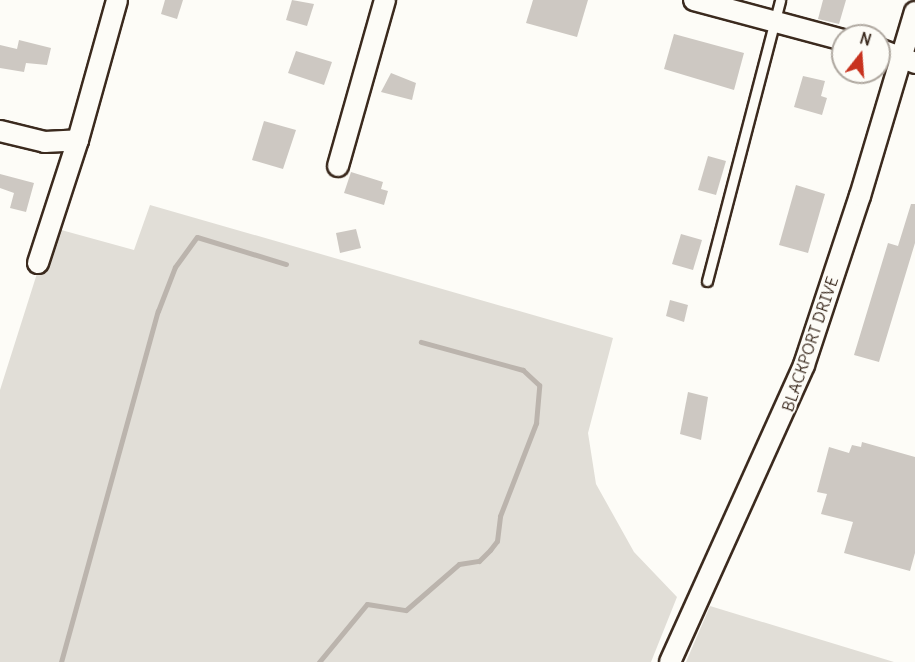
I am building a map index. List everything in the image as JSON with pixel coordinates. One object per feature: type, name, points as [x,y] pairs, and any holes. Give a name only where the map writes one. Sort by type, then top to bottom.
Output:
[{"type":"street","points":[[38,263],[78,140],[117,0]]},
{"type":"street","points":[[338,166],[386,0]]},
{"type":"street","points":[[694,0],[831,37]]},
{"type":"street","name":"BLACKPORT DRIVE","points":[[670,662],[804,365],[908,60],[915,12]]},
{"type":"street","points":[[891,54],[908,60]]},
{"type":"street","points":[[0,132],[45,142],[78,140]]},
{"type":"lane","points":[[707,281],[780,0]]},
{"type":"shaded area","points":[[150,205],[613,338],[588,433],[596,484],[634,552],[677,597],[651,662],[0,662],[0,390],[40,264],[54,228],[134,250]]},
{"type":"shaded area","points":[[710,606],[894,662],[686,662]]},
{"type":"building","points":[[165,0],[183,0],[177,19],[161,14]]},
{"type":"building","points":[[292,0],[314,4],[307,26],[286,20]]},
{"type":"building","points":[[533,0],[588,0],[577,37],[526,23]]},
{"type":"building","points":[[823,0],[846,0],[839,24],[818,19]]},
{"type":"building","points":[[674,34],[744,53],[734,90],[664,69]]},
{"type":"building","points":[[19,40],[51,48],[47,65],[26,63],[24,72],[0,68],[0,45],[17,49]]},
{"type":"building","points":[[296,51],[332,62],[324,85],[288,73]]},
{"type":"building","points":[[391,73],[416,83],[412,100],[381,92]]},
{"type":"building","points":[[803,76],[825,81],[821,96],[827,98],[822,115],[794,107]]},
{"type":"building","points":[[264,121],[296,130],[283,169],[252,160]]},
{"type":"building","points":[[708,156],[726,161],[716,195],[698,190]]},
{"type":"building","points":[[351,172],[383,182],[381,189],[388,191],[384,205],[344,193]]},
{"type":"building","points":[[0,174],[34,183],[26,212],[10,208],[14,193],[0,188]]},
{"type":"building","points":[[796,185],[825,194],[808,253],[779,245]]},
{"type":"building","points":[[911,204],[915,204],[915,243],[879,362],[854,355],[888,243],[898,246]]},
{"type":"building","points":[[356,229],[361,248],[340,253],[336,233]]},
{"type":"building","points":[[681,234],[702,240],[693,270],[672,264]]},
{"type":"building","points":[[670,300],[688,305],[684,322],[666,316]]},
{"type":"building","points":[[688,392],[708,397],[701,440],[680,434]]},
{"type":"building","points":[[862,442],[915,457],[915,553],[910,571],[844,553],[853,522],[821,514],[827,494],[817,492],[829,447],[849,453],[852,445],[861,447]]},
{"type":"waterway","points":[[61,662],[158,311],[175,267],[197,237],[286,264]]},
{"type":"waterway","points":[[319,662],[367,604],[406,610],[459,564],[479,561],[490,550],[497,541],[500,516],[536,423],[539,385],[523,370],[421,342]]}]
